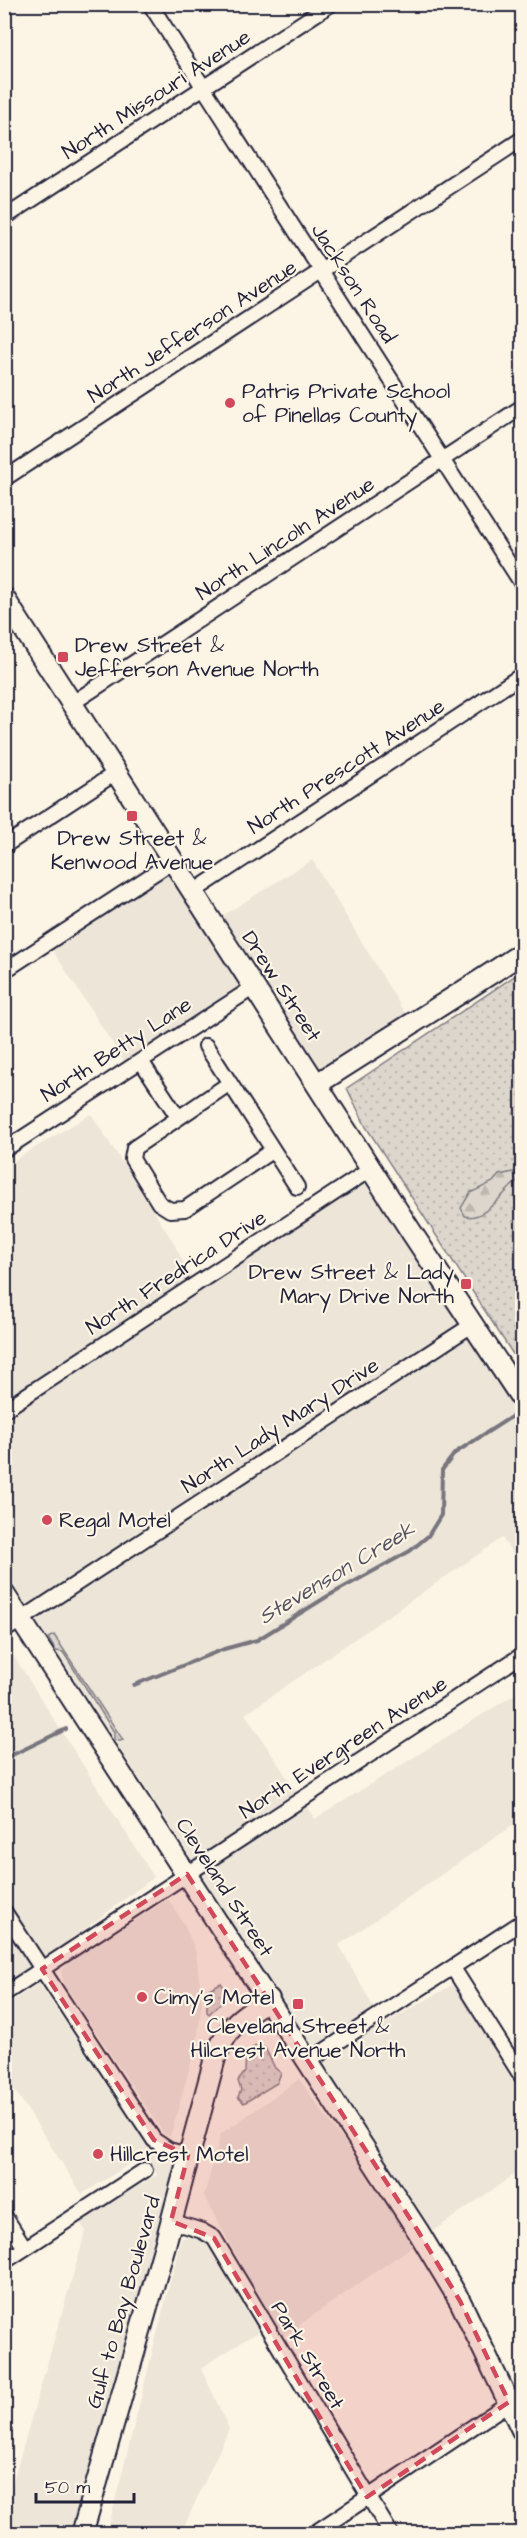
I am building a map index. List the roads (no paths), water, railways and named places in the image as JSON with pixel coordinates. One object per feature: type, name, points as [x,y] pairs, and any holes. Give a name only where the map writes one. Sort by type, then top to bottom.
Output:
[{"type":"street","name":"Jackson Road","points":[[150,4],[522,584]]},
{"type":"street","name":"North Missouri Avenue","points":[[4,218],[331,4]]},
{"type":"street","name":"North Jefferson Avenue","points":[[4,479],[522,139]]},
{"type":"street","name":"North Lincoln Avenue","points":[[71,704],[522,407]]},
{"type":"street","name":"Drew Street","points":[[4,598],[371,1169],[522,1399]]},
{"type":"street","name":"North Prescott Avenue","points":[[193,892],[522,675]]},
{"type":"street","points":[[4,846],[117,772]]},
{"type":"street","points":[[4,971],[173,861]]},
{"type":"street","points":[[317,1084],[384,1040],[408,1029],[522,953]]},
{"type":"street","name":"North Betty Lane","points":[[4,1150],[254,987]]},
{"type":"street","points":[[206,1046],[297,1186]]},
{"type":"street","points":[[141,1061],[178,1117]]},
{"type":"street","points":[[230,1083],[138,1143],[132,1153],[134,1164],[159,1203],[170,1210],[185,1209],[273,1150]]},
{"type":"street","name":"North Fredrica Drive","points":[[4,1410],[371,1169]]},
{"type":"street","name":"North Lady Mary Drive","points":[[4,1631],[472,1325]]},
{"type":"street","name":"Cleveland Street","points":[[4,1594],[418,2231],[516,2398],[522,2430]]},
{"type":"street","name":"North Evergreen Avenue","points":[[4,1994],[522,1654]]},
{"type":"street","points":[[4,1911],[154,2140],[169,2150],[188,2155]]},
{"type":"street","points":[[309,2061],[522,1922]]},
{"type":"street","points":[[453,1968],[522,2077]]},
{"type":"street","name":"Gulf to Bay Boulevard","points":[[82,2534],[215,2058],[225,2034],[239,2018],[269,1999]]},
{"type":"street","points":[[4,2262],[145,2170]]},
{"type":"street","points":[[4,2215],[26,2248]]},
{"type":"street","name":"Park Street","points":[[171,2221],[202,2231],[214,2238],[390,2534]]},
{"type":"street","points":[[313,2534],[516,2398]]},
{"type":"waterway","name":"Stevenson Creek","points":[[134,1685],[224,1649],[257,1640],[328,1596],[410,1551],[428,1536],[441,1515],[442,1470],[455,1453],[522,1410]]},
{"type":"waterway","name":"Stevenson Creek","points":[[4,1759],[66,1729]]},
{"type":"place","name":"Patris Private School of Pinellas County","points":[[230,403]]},
{"type":"place","name":"Drew Street & Jefferson Avenue North","points":[[63,657]]},
{"type":"place","name":"Drew Street & Kenwood Avenue","points":[[132,816]]},
{"type":"place","name":"Drew Street & Lady Mary Drive North","points":[[466,1284]]},
{"type":"place","name":"Regal Motel","points":[[47,1520]]},
{"type":"place","name":"Cimy's Motel","points":[[142,1997]]},
{"type":"place","name":"Cleveland Street & Hilcrest Avenue North","points":[[298,2004]]},
{"type":"place","name":"Hillcrest Motel","points":[[98,2154]]}]
